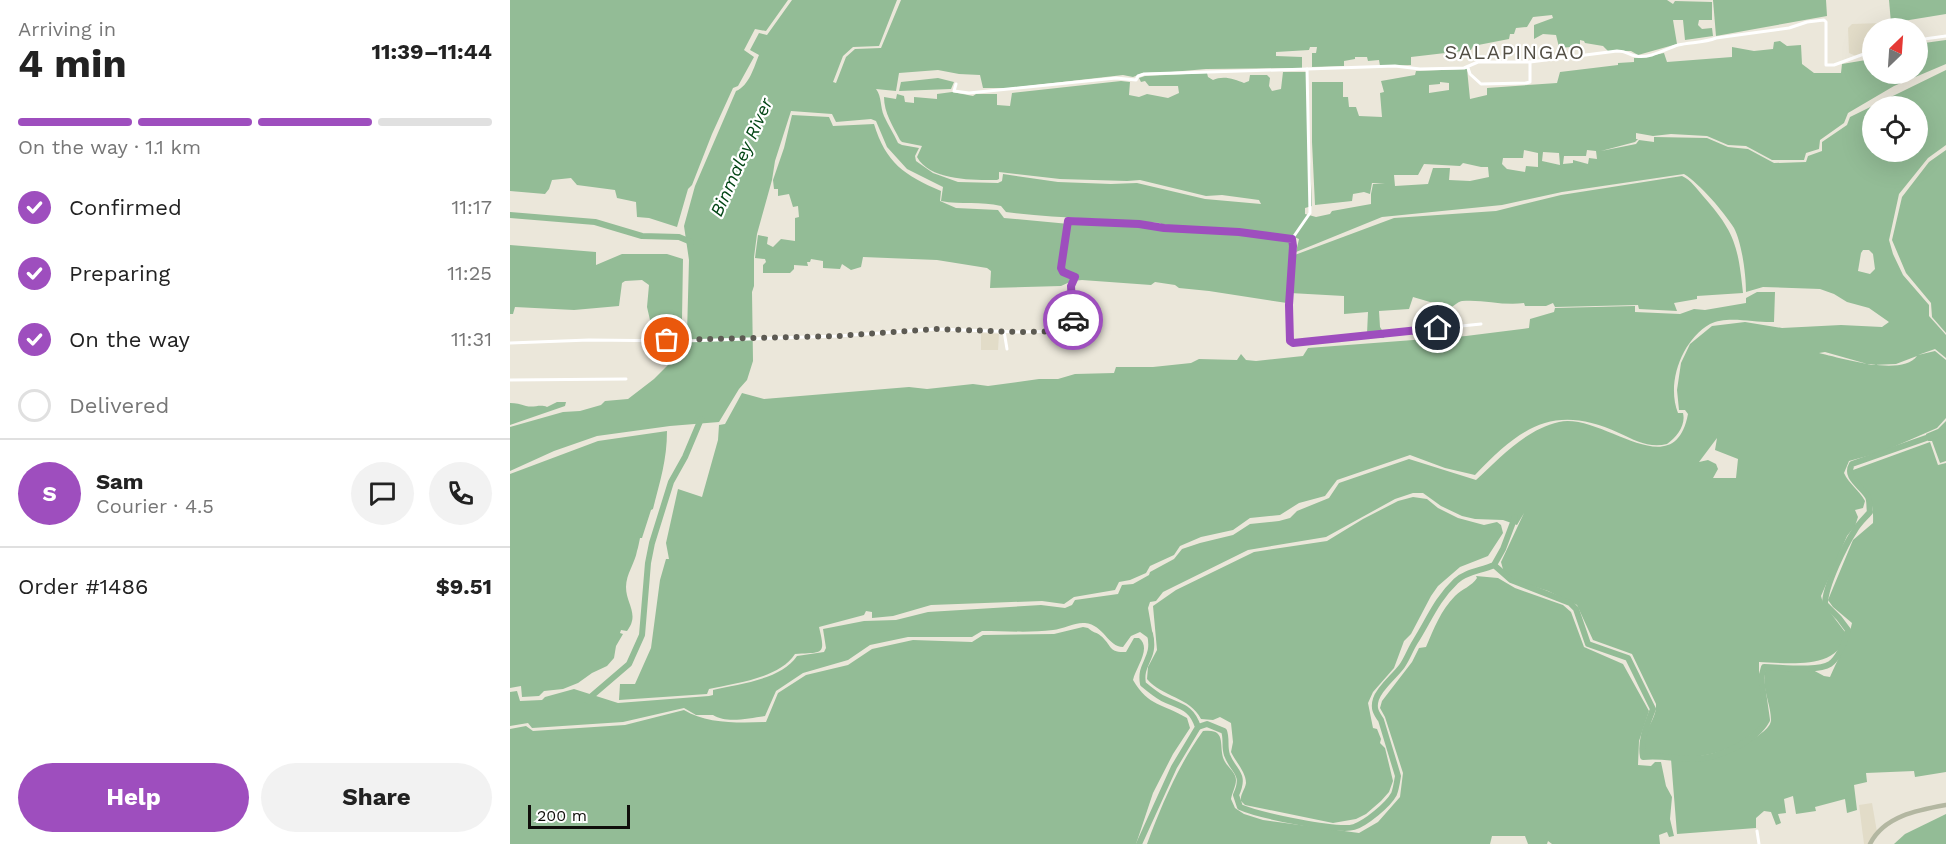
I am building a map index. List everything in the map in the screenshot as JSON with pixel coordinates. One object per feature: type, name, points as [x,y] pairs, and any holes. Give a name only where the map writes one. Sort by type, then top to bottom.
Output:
[{"type":"street","points":[[956,84],[954,91],[969,93],[1116,78],[1136,80],[1137,76],[1144,74],[1395,66],[1420,69],[1468,67],[1478,62],[1530,62],[1617,51],[1628,52],[1636,56],[1665,52],[1678,45],[1789,28],[1807,22],[1824,20],[1826,22],[1826,65],[1834,65],[1862,55]]},
{"type":"street","points":[[1928,38],[1946,36]]},
{"type":"street","points":[[1468,67],[1470,74],[1481,84],[1526,83],[1530,82],[1530,62]]},
{"type":"street","points":[[1306,69],[1310,214],[1293,238],[1289,305],[1291,342],[1481,324]]},
{"type":"street","points":[[510,343],[754,339],[936,329],[1004,331],[1073,329],[1071,296],[1075,277],[1063,272],[1061,268],[1068,221],[1139,224],[1293,238]]},
{"type":"street","points":[[1004,331],[1007,349]]},
{"type":"street","points":[[510,380],[626,379]]},
{"type":"street","points":[[1870,844],[1878,831],[1907,814],[1946,805]]},
{"type":"street","points":[[1757,831],[1759,844]]},
{"type":"shaded area","points":[[1852,24],[1862,24],[1862,55],[1849,53],[1848,28]]},
{"type":"shaded area","points":[[981,333],[999,334],[998,350],[981,350]]},
{"type":"shaded area","points":[[1872,803],[1877,832],[1868,844],[1864,844],[1859,805]]},
{"type":"water","points":[[510,0],[788,0],[766,31],[755,29],[744,50],[754,57],[738,86],[733,88],[712,134],[692,185],[688,189],[677,227],[649,218],[637,217],[636,202],[617,198],[615,190],[577,185],[571,178],[552,180],[545,194],[510,191]]},
{"type":"water","name":"Binmaley River","points":[[792,0],[897,0],[879,46],[853,47],[843,56],[833,82],[836,83],[846,57],[855,49],[881,48],[901,0],[1667,0],[1673,4],[1675,1],[1712,2],[1712,20],[1699,20],[1698,25],[1702,29],[1712,28],[1713,36],[1685,40],[1683,20],[1673,20],[1677,44],[1638,55],[1631,51],[1608,51],[1603,46],[1580,40],[1580,46],[1561,48],[1556,35],[1543,34],[1534,39],[1534,25],[1553,18],[1552,15],[1533,17],[1527,27],[1516,28],[1514,34],[1510,34],[1509,39],[1473,46],[1471,50],[1411,57],[1411,65],[1380,66],[1379,60],[1368,61],[1367,57],[1355,57],[1355,59],[1344,61],[1344,66],[1312,67],[1312,53],[1316,53],[1317,47],[1310,47],[1309,50],[1276,52],[1276,56],[1302,57],[1302,68],[1206,69],[1143,73],[1133,77],[1123,75],[1009,88],[983,88],[980,75],[938,70],[899,73],[896,91],[876,89],[884,116],[898,143],[919,148],[915,156],[916,161],[933,173],[958,182],[998,183],[1002,181],[1003,174],[1058,182],[1137,183],[1205,199],[1261,204],[1259,200],[1222,195],[1206,196],[1140,180],[1060,179],[999,172],[997,180],[953,178],[942,175],[923,165],[917,157],[922,146],[900,140],[887,114],[884,97],[896,99],[897,94],[904,96],[905,102],[914,103],[914,97],[937,99],[937,94],[952,92],[973,96],[997,94],[997,105],[1010,106],[1012,93],[1121,81],[1130,82],[1129,95],[1139,97],[1147,94],[1168,98],[1179,93],[1178,86],[1149,86],[1145,81],[1141,82],[1139,78],[1207,73],[1208,77],[1213,80],[1225,78],[1244,83],[1249,81],[1250,75],[1267,75],[1270,78],[1269,86],[1272,91],[1281,89],[1283,72],[1306,72],[1312,206],[1305,208],[1305,214],[1316,217],[1330,214],[1332,211],[1371,204],[1373,184],[1385,183],[1372,183],[1370,194],[1364,192],[1353,194],[1352,201],[1315,205],[1312,82],[1343,82],[1343,97],[1348,97],[1349,107],[1356,107],[1359,116],[1382,117],[1380,93],[1384,92],[1381,81],[1415,75],[1416,71],[1467,69],[1470,99],[1487,95],[1487,88],[1557,83],[1560,72],[1634,62],[1634,58],[1664,53],[1667,62],[1732,57],[1732,47],[1754,51],[1773,49],[1774,42],[1780,41],[1787,46],[1801,45],[1802,64],[1814,73],[1841,73],[1842,64],[1862,61],[1862,84],[1899,84],[1877,96],[1862,96],[1862,105],[1848,113],[1844,123],[1820,140],[1819,149],[1806,153],[1804,160],[1772,160],[1746,146],[1728,145],[1707,136],[1671,134],[1653,136],[1636,133],[1636,139],[1638,139],[1635,142],[1601,151],[1636,144],[1639,140],[1654,142],[1654,137],[1707,138],[1728,147],[1748,149],[1774,163],[1806,162],[1808,156],[1822,151],[1822,142],[1847,125],[1850,117],[1862,111],[1862,162],[1925,162],[1899,194],[1889,240],[1903,275],[1929,305],[1929,316],[1946,335],[1946,358],[1935,349],[1918,355],[1935,351],[1946,360],[1946,418],[1937,428],[1882,452],[1849,461],[1844,473],[1865,501],[1863,508],[1855,510],[1858,517],[1855,526],[1847,536],[1821,596],[1823,603],[1845,632],[1842,645],[1824,659],[1811,662],[1759,662],[1765,721],[1757,730],[1728,749],[1701,756],[1672,757],[1644,754],[1643,740],[1654,717],[1656,704],[1632,654],[1593,640],[1577,605],[1548,591],[1514,580],[1504,573],[1501,562],[1524,513],[1517,525],[1503,520],[1475,519],[1462,516],[1441,506],[1423,493],[1413,493],[1395,499],[1326,537],[1248,550],[1163,592],[1156,601],[1150,602],[1148,608],[1154,642],[1140,632],[1131,636],[1123,647],[1118,646],[1097,628],[1085,623],[1044,631],[982,631],[972,637],[908,637],[870,645],[848,660],[803,673],[776,691],[765,716],[738,720],[725,719],[713,715],[696,715],[684,708],[623,722],[532,728],[528,723],[510,726],[510,692],[517,691],[520,701],[542,700],[545,697],[574,689],[618,703],[709,696],[713,695],[713,690],[758,680],[781,671],[797,656],[824,652],[826,648],[823,629],[864,621],[896,620],[928,612],[1041,605],[1065,608],[1072,605],[1075,600],[1118,594],[1122,585],[1133,584],[1149,575],[1150,572],[1174,559],[1182,549],[1233,535],[1250,524],[1290,518],[1297,511],[1329,498],[1339,483],[1409,459],[1476,480],[1524,438],[1559,422],[1576,422],[1652,446],[1668,445],[1680,435],[1688,414],[1685,410],[1679,410],[1677,390],[1681,363],[1690,344],[1712,326],[1745,322],[1782,328],[1841,325],[1882,327],[1889,322],[1869,308],[1847,302],[1820,289],[1763,287],[1746,292],[1743,259],[1734,228],[1711,199],[1684,174],[1562,192],[1502,205],[1382,217],[1296,252],[1299,239],[1294,237],[1141,221],[1025,214],[1006,212],[1001,206],[941,201],[943,187],[907,169],[887,147],[876,121],[871,119],[836,122],[832,114],[791,111],[775,161],[757,234],[752,292],[753,361],[747,380],[719,422],[597,436],[554,451],[510,471],[510,427],[563,412],[580,411],[601,405],[605,401],[628,399],[654,379],[686,347],[687,338],[677,337],[675,323],[650,320],[647,307],[649,285],[642,280],[622,283],[619,306],[574,310],[515,307],[513,314],[510,314],[510,245],[596,252],[596,265],[622,254],[667,254],[683,259],[682,319],[687,334],[689,260],[684,226],[695,186],[736,91],[748,81],[759,55],[750,50],[759,33],[767,35]],"holes":[[[1440,82],[1449,83],[1449,90],[1429,93],[1429,85],[1440,84]],[[1524,150],[1538,153],[1538,167],[1526,166],[1525,172],[1507,169],[1502,164],[1503,158],[1523,158]],[[1587,150],[1596,151],[1597,159],[1589,158],[1588,164],[1573,160],[1573,163],[1563,164],[1564,156],[1586,156]],[[1543,152],[1559,153],[1560,165],[1542,161]],[[1463,163],[1488,167],[1489,177],[1470,181],[1449,180],[1450,168],[1433,168],[1428,184],[1395,186],[1394,175],[1418,175],[1424,164],[1460,166]],[[1863,250],[1869,250],[1873,254],[1875,269],[1870,274],[1858,271]],[[1825,352],[1865,363],[1841,359],[1819,353]],[[1917,356],[1909,362],[1898,365],[1876,365],[1896,364]],[[1717,438],[1715,450],[1738,459],[1736,478],[1713,478],[1718,469],[1716,464],[1708,460],[1699,462]]]},
{"type":"water","points":[[1713,0],[1826,0],[1827,16],[1716,36]]},
{"type":"water","points":[[1889,0],[1946,0],[1946,14],[1922,18],[1891,18]]},
{"type":"water","points":[[1946,40],[1946,64],[1928,72],[1928,42]]},
{"type":"water","points":[[1946,70],[1946,145],[1928,158],[1928,96],[1893,96],[1917,84],[1928,84],[1928,79]]},
{"type":"water","points":[[938,78],[954,82],[951,89],[899,91],[901,82]]},
{"type":"water","points":[[792,115],[829,117],[833,126],[874,124],[884,149],[898,166],[941,191],[940,201],[956,208],[998,210],[1004,218],[1069,224],[1156,226],[1162,231],[1229,233],[1289,242],[1292,256],[1394,218],[1496,211],[1561,195],[1682,176],[1714,209],[1728,230],[1737,251],[1743,293],[1697,296],[1697,299],[1674,303],[1677,311],[1639,309],[1638,305],[1555,307],[1553,303],[1546,306],[1525,306],[1524,303],[1470,301],[1460,302],[1450,308],[1442,302],[1430,302],[1413,297],[1409,309],[1379,311],[1380,327],[1385,335],[1384,338],[1372,338],[1372,334],[1367,334],[1368,312],[1344,314],[1344,296],[1290,293],[1287,303],[1179,288],[1175,285],[1155,282],[1151,285],[1082,280],[1061,286],[990,288],[991,271],[987,268],[937,260],[863,257],[861,267],[851,270],[842,264],[840,269],[823,268],[823,261],[811,259],[807,262],[808,266],[794,265],[790,273],[763,273],[765,259],[755,258],[758,235],[768,237],[767,244],[773,247],[781,239],[795,241],[795,218],[799,217],[798,206],[793,207],[789,194],[778,196],[778,189],[774,189],[773,180]]},
{"type":"water","points":[[1946,150],[1946,333],[1932,317],[1931,303],[1906,273],[1892,240],[1902,197],[1929,162]]},
{"type":"water","points":[[1757,292],[1775,292],[1774,322],[1717,321],[1700,331],[1684,351],[1675,376],[1674,389],[1678,413],[1683,413],[1684,417],[1677,434],[1667,444],[1643,443],[1596,424],[1576,420],[1557,420],[1524,433],[1508,444],[1475,475],[1445,468],[1410,455],[1337,480],[1325,496],[1299,503],[1280,515],[1250,518],[1233,530],[1201,537],[1180,546],[1174,555],[1150,566],[1146,573],[1119,582],[1115,590],[1074,597],[1064,604],[1042,601],[931,605],[893,616],[872,618],[872,612],[866,611],[864,615],[819,627],[822,643],[820,651],[795,654],[779,669],[768,674],[744,682],[709,689],[707,694],[619,700],[620,684],[635,684],[651,648],[660,580],[666,559],[669,559],[666,543],[678,489],[702,497],[718,440],[719,425],[725,424],[742,393],[764,399],[909,387],[927,389],[973,384],[988,386],[1039,379],[1058,379],[1075,374],[1114,373],[1116,367],[1153,367],[1191,363],[1199,359],[1237,360],[1241,354],[1246,360],[1256,361],[1303,356],[1308,348],[1466,336],[1529,328],[1530,319],[1554,312],[1555,308],[1635,306],[1635,312],[1680,314],[1694,309],[1705,310],[1746,303],[1746,298]]},
{"type":"water","points":[[557,402],[566,402],[565,406],[510,425],[510,403],[547,407]]},
{"type":"water","points":[[1946,421],[1946,461],[1940,463],[1932,441],[1928,441],[1926,434],[1938,429]]},
{"type":"water","points":[[667,431],[661,480],[653,509],[642,538],[640,538],[626,582],[632,614],[631,625],[627,631],[621,630],[620,633],[623,634],[616,646],[614,658],[607,666],[578,683],[563,689],[544,691],[539,696],[522,697],[521,686],[510,688],[510,474],[598,441]]},
{"type":"water","points":[[1930,442],[1938,465],[1946,463],[1946,772],[1915,777],[1914,771],[1866,773],[1867,782],[1854,785],[1857,810],[1847,813],[1845,799],[1815,807],[1816,811],[1796,814],[1793,796],[1784,799],[1786,813],[1778,814],[1781,823],[1776,825],[1771,812],[1764,811],[1756,818],[1756,828],[1677,834],[1671,759],[1693,761],[1707,759],[1741,746],[1762,733],[1771,720],[1764,681],[1766,669],[1811,669],[1830,677],[1852,623],[1828,600],[1853,540],[1873,523],[1871,502],[1852,475],[1853,470]]},
{"type":"water","points":[[1413,497],[1427,499],[1438,508],[1458,518],[1484,525],[1497,522],[1501,525],[1503,533],[1488,556],[1460,567],[1438,586],[1411,634],[1404,641],[1394,668],[1373,692],[1368,703],[1373,728],[1377,729],[1381,739],[1380,743],[1385,748],[1393,781],[1389,792],[1366,814],[1356,819],[1333,823],[1245,805],[1241,799],[1246,779],[1231,752],[1233,742],[1231,723],[1220,717],[1213,720],[1201,719],[1190,706],[1160,690],[1147,679],[1148,667],[1157,650],[1153,606],[1176,590],[1254,552],[1327,541],[1398,501]]},
{"type":"water","points":[[1476,576],[1498,578],[1515,588],[1563,605],[1571,612],[1584,647],[1623,664],[1649,711],[1639,741],[1638,765],[1651,766],[1655,762],[1661,762],[1666,786],[1672,797],[1670,819],[1674,836],[1669,837],[1667,832],[1659,835],[1660,844],[1552,844],[1548,841],[1547,844],[1528,844],[1525,836],[1492,836],[1490,844],[1147,844],[1171,786],[1203,731],[1216,732],[1221,739],[1222,755],[1236,777],[1231,799],[1235,808],[1244,814],[1263,820],[1359,833],[1378,822],[1400,797],[1403,773],[1380,708],[1382,701],[1412,662],[1419,648],[1426,647],[1446,607],[1455,596],[1475,581]]},
{"type":"water","points":[[1083,627],[1099,635],[1116,651],[1126,652],[1134,638],[1139,638],[1143,642],[1144,652],[1133,680],[1151,700],[1187,718],[1190,728],[1173,754],[1153,793],[1136,844],[510,844],[510,729],[526,726],[533,731],[625,725],[684,710],[713,720],[766,722],[778,693],[806,675],[848,665],[872,649],[913,640],[972,642],[983,635],[1054,634]]},
{"type":"water","points":[[1946,814],[1946,844],[1894,844],[1905,834]]},
{"type":"waterway","points":[[510,215],[595,222],[642,236],[679,237],[691,242]]},
{"type":"waterway","points":[[587,700],[629,664],[642,635],[648,563],[652,543],[671,482],[685,457],[701,419]]},
{"type":"waterway","points":[[1494,565],[1511,580],[1570,603],[1576,609],[1588,644],[1628,658],[1653,709],[1643,739],[1643,757],[1695,759],[1715,756],[1745,742],[1767,720],[1761,678],[1764,667],[1817,668],[1834,661],[1842,648],[1848,630],[1825,604],[1826,596],[1846,545],[1870,512],[1868,497],[1850,474],[1852,464],[1946,431]]},
{"type":"waterway","points":[[1198,727],[1207,724],[1224,731],[1227,755],[1239,777],[1240,782],[1236,795],[1240,807],[1280,818],[1332,827],[1354,827],[1364,822],[1391,798],[1395,792],[1398,776],[1376,710],[1375,702],[1378,695],[1402,666],[1433,610],[1449,588],[1465,575],[1494,565],[1503,549],[1515,517]]},
{"type":"waterway","points":[[1139,844],[1174,767],[1198,727],[1188,711],[1162,698],[1143,684],[1143,671],[1151,650],[1150,634]]},
{"type":"way so far","points":[[667,340],[838,336],[936,329],[1072,331],[1073,320]]},
{"type":"district","name":"SALAPINGAO","points":[[1515,52]]},
{"type":"route","points":[[1073,320],[1071,286],[1075,276],[1063,272],[1061,268],[1066,222],[1068,221],[1154,225],[1164,228],[1239,232],[1292,239],[1289,305],[1290,341],[1293,343],[1438,328]]}]
